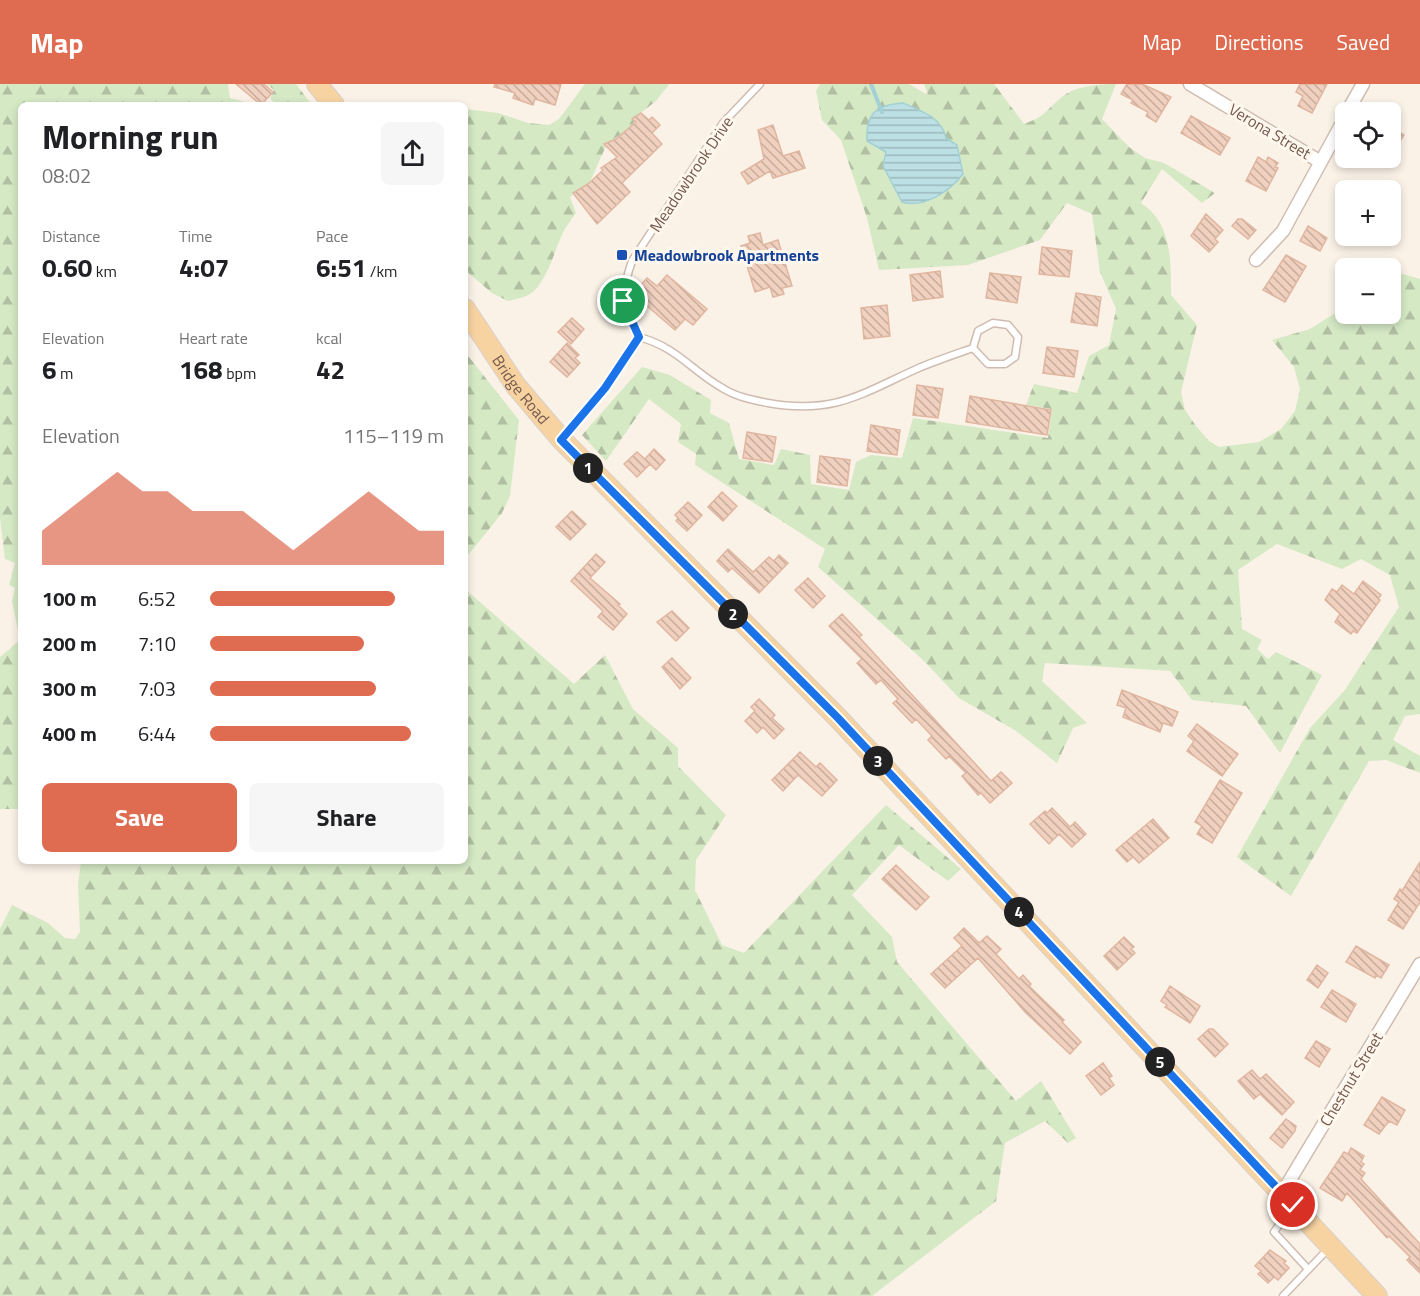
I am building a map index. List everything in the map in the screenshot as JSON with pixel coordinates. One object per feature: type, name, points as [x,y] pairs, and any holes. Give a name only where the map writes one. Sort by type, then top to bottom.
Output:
[{"type":"main road","name":"Bridge Road","points":[[468,314],[516,386],[561,440],[838,718],[1288,1199],[1370,1291]]},
{"type":"street","name":"Verona Street","points":[[1190,84],[1319,160]]},
{"type":"street","points":[[1353,102],[1363,84]]},
{"type":"street","points":[[1256,260],[1283,231],[1335,133]]},
{"type":"street","name":"Chestnut Street","points":[[1288,1199],[1420,964]]},
{"type":"lane","name":"Meadowbrook Drive","points":[[639,337],[623,301],[625,280],[632,261],[723,123],[760,84]]},
{"type":"lane","points":[[993,323],[1008,324],[1018,337],[1015,357],[1005,364],[988,364],[973,348],[978,331],[993,323]]},
{"type":"lane","points":[[561,440],[605,388],[639,337],[673,350],[725,390],[762,402],[792,406],[832,405],[848,401],[921,367],[973,348]]},
{"type":"lane","points":[[1288,1199],[1274,1232],[1308,1269]]},
{"type":"lane","points":[[1283,1296],[1331,1246]]},
{"type":"green space","points":[[0,84],[228,84],[230,98],[245,102],[18,102],[18,630],[12,601],[15,588],[9,585],[15,563],[5,559],[0,518]]},
{"type":"green space","points":[[267,84],[296,84],[310,102],[273,102],[270,98],[274,90]]},
{"type":"green space","points":[[585,84],[669,84],[656,101],[633,119],[635,121],[628,129],[605,144],[589,184],[570,197],[576,213],[562,234],[543,279],[531,293],[508,301],[492,293],[468,273],[468,109],[498,113],[528,123],[549,125],[559,119]]},
{"type":"green space","points":[[820,84],[909,84],[928,95],[924,84],[994,84],[1024,124],[1041,116],[1067,93],[1095,85],[1116,84],[1102,119],[1129,147],[1145,158],[1164,163],[1215,193],[1202,203],[1162,169],[1141,203],[1159,221],[1168,244],[1171,295],[1197,325],[1181,392],[1185,410],[1209,441],[1219,447],[1259,442],[1281,429],[1295,411],[1300,389],[1294,367],[1272,340],[1310,329],[1335,313],[1335,324],[1401,324],[1401,274],[1420,279],[1420,714],[1405,716],[1393,740],[1420,756],[1420,773],[1386,760],[1369,761],[1291,896],[1237,857],[1310,728],[1344,691],[1399,607],[1390,575],[1361,559],[1342,569],[1277,544],[1238,570],[1242,629],[1262,640],[1257,649],[1268,659],[1276,652],[1322,675],[1280,753],[1246,706],[1192,700],[1170,671],[1045,663],[1042,681],[1087,723],[1073,728],[1057,763],[1016,731],[959,698],[923,660],[818,567],[825,549],[695,465],[696,454],[678,442],[681,424],[649,399],[606,461],[582,435],[642,367],[670,375],[711,400],[710,413],[729,423],[739,459],[774,465],[781,449],[810,455],[811,484],[849,490],[856,462],[871,455],[902,458],[913,418],[1048,438],[1052,409],[1026,405],[1034,384],[1077,393],[1089,356],[1109,345],[1116,309],[1100,272],[1092,214],[1067,203],[1040,240],[968,265],[879,270],[867,218],[841,140],[822,120],[816,91]]},
{"type":"green space","points":[[468,356],[519,420],[510,496],[502,513],[468,555]]},
{"type":"green space","points":[[468,592],[574,684],[605,655],[633,709],[678,748],[678,766],[726,815],[696,860],[695,890],[722,945],[744,953],[886,805],[961,869],[948,881],[899,845],[852,895],[892,937],[897,962],[1016,1101],[1041,1081],[1076,1138],[1068,1143],[1045,1121],[1005,1143],[996,1201],[872,1296],[0,1296],[0,929],[12,905],[48,923],[65,938],[75,939],[80,932],[78,884],[81,864],[468,864]]},
{"type":"green space","points":[[18,642],[18,809],[0,809],[0,657]]},
{"type":"water","points":[[903,103],[935,120],[944,131],[946,138],[957,145],[963,174],[944,192],[919,203],[902,202],[883,166],[886,152],[867,141],[868,124],[874,113],[885,106]]},
{"type":"building","points":[[236,84],[264,84],[273,92],[264,102],[257,102]]},
{"type":"building","points":[[495,84],[561,84],[555,105],[535,99],[533,105],[513,98],[515,93],[494,87]]},
{"type":"building","points":[[1127,84],[1142,84],[1171,97],[1156,122],[1146,116],[1148,112],[1131,103],[1133,100],[1121,94]]},
{"type":"building","points":[[1300,84],[1327,84],[1312,113],[1298,106],[1303,96],[1296,92]]},
{"type":"building","points":[[641,113],[649,120],[652,117],[660,125],[652,133],[662,144],[622,183],[630,192],[597,224],[573,193],[588,184],[603,170],[601,168],[617,157],[604,144],[616,139],[636,122],[632,119]]},
{"type":"building","points":[[1191,116],[1230,138],[1220,155],[1181,133]]},
{"type":"building","points":[[773,125],[783,156],[799,151],[805,168],[773,178],[770,171],[748,184],[741,173],[764,159],[758,130]]},
{"type":"building","points":[[1258,157],[1266,162],[1268,157],[1278,163],[1275,167],[1278,168],[1266,191],[1246,181]]},
{"type":"building","points":[[1206,214],[1223,230],[1215,239],[1218,242],[1209,252],[1191,236]]},
{"type":"building","points":[[1238,219],[1242,219],[1256,230],[1248,239],[1232,226]]},
{"type":"building","points":[[1308,226],[1327,238],[1320,251],[1300,241]]},
{"type":"building","points":[[760,233],[763,245],[778,240],[792,286],[782,288],[784,294],[773,297],[770,287],[755,292],[741,246],[750,243],[748,236]]},
{"type":"building","points":[[1042,247],[1072,251],[1069,277],[1039,274]]},
{"type":"building","points":[[1286,255],[1306,266],[1285,302],[1263,290]]},
{"type":"building","points":[[940,271],[943,297],[913,301],[910,275]]},
{"type":"building","points":[[990,273],[1021,277],[1017,303],[986,298]]},
{"type":"building","points":[[667,275],[707,309],[693,325],[685,319],[675,330],[639,299],[645,292],[639,287],[647,278],[657,286]]},
{"type":"building","points":[[1076,293],[1101,297],[1097,326],[1071,322]]},
{"type":"building","points":[[887,305],[890,336],[864,339],[861,308]]},
{"type":"building","points":[[572,318],[584,329],[571,344],[558,332]]},
{"type":"building","points":[[567,343],[579,355],[575,358],[580,363],[567,377],[550,362]]},
{"type":"building","points":[[1047,347],[1078,351],[1074,377],[1043,373]]},
{"type":"building","points":[[917,385],[943,389],[938,418],[913,415]]},
{"type":"building","points":[[970,396],[1051,410],[1047,435],[966,422]]},
{"type":"building","points":[[871,425],[900,430],[897,455],[867,451]]},
{"type":"building","points":[[747,432],[776,437],[772,462],[743,458]]},
{"type":"building","points":[[654,449],[665,460],[656,470],[650,464],[637,477],[624,464],[637,452],[645,459]]},
{"type":"building","points":[[820,456],[850,460],[847,486],[817,482]]},
{"type":"building","points":[[722,492],[737,506],[723,521],[708,507]]},
{"type":"building","points":[[688,502],[702,515],[687,531],[676,521],[678,518],[675,515]]},
{"type":"building","points":[[572,511],[586,524],[570,540],[556,527]]},
{"type":"building","points":[[728,549],[753,572],[769,557],[774,561],[779,555],[788,563],[759,593],[732,568],[728,572],[717,561]]},
{"type":"building","points":[[596,554],[605,562],[590,578],[620,604],[618,605],[627,614],[613,630],[598,617],[603,611],[571,581]]},
{"type":"building","points":[[808,578],[825,596],[813,608],[795,590]]},
{"type":"building","points":[[1363,581],[1381,595],[1378,599],[1380,600],[1357,633],[1353,631],[1351,634],[1335,622],[1340,614],[1325,600],[1332,589],[1337,592],[1342,585],[1354,594]]},
{"type":"building","points":[[672,611],[689,628],[676,641],[657,622]]},
{"type":"building","points":[[842,614],[862,635],[859,637],[991,781],[1001,772],[1012,783],[990,803],[981,793],[978,795],[962,776],[966,773],[949,756],[946,759],[928,740],[932,736],[916,719],[912,723],[893,703],[898,699],[881,680],[876,684],[857,663],[862,659],[829,626]]},
{"type":"building","points":[[672,658],[691,678],[680,689],[662,667]]},
{"type":"building","points":[[1122,690],[1178,712],[1172,726],[1163,723],[1160,732],[1123,717],[1126,708],[1117,705]]},
{"type":"building","points":[[759,699],[775,715],[772,718],[784,729],[774,739],[763,727],[757,733],[745,721],[755,711],[751,707]]},
{"type":"building","points":[[1197,724],[1238,754],[1222,776],[1187,751],[1194,741],[1188,736]]},
{"type":"building","points":[[800,752],[816,767],[820,763],[837,780],[822,796],[798,775],[783,791],[772,780]]},
{"type":"building","points":[[1220,780],[1242,793],[1212,843],[1197,834],[1202,826],[1195,822]]},
{"type":"building","points":[[1052,808],[1070,827],[1075,822],[1086,834],[1072,847],[1059,834],[1049,844],[1030,824]]},
{"type":"building","points":[[1153,819],[1169,838],[1139,863],[1133,857],[1127,862],[1116,850]]},
{"type":"building","points":[[1420,862],[1420,902],[1403,929],[1388,920],[1399,902],[1394,899],[1400,889],[1402,891]]},
{"type":"building","points":[[896,865],[929,897],[916,910],[882,879]]},
{"type":"building","points":[[964,928],[979,943],[987,936],[1001,949],[996,954],[1019,979],[1023,975],[1031,984],[1029,986],[1064,1020],[1062,1022],[1081,1042],[1070,1054],[1025,1012],[978,958],[945,988],[931,974],[962,946],[954,938]]},
{"type":"building","points":[[1124,937],[1134,947],[1131,949],[1135,953],[1117,970],[1104,956]]},
{"type":"building","points":[[1356,946],[1389,965],[1381,978],[1376,975],[1375,978],[1346,962]]},
{"type":"building","points":[[1317,965],[1328,973],[1318,988],[1307,980]]},
{"type":"building","points":[[1170,986],[1200,1006],[1190,1023],[1165,1007],[1167,1005],[1161,1001]]},
{"type":"building","points":[[1332,990],[1356,1004],[1346,1022],[1321,1007]]},
{"type":"building","points":[[1209,1029],[1213,1029],[1228,1044],[1215,1057],[1198,1039]]},
{"type":"building","points":[[1316,1041],[1330,1049],[1319,1067],[1305,1058]]},
{"type":"building","points":[[1103,1063],[1112,1076],[1109,1078],[1114,1085],[1101,1095],[1086,1076]]},
{"type":"building","points":[[1252,1070],[1260,1079],[1266,1074],[1294,1102],[1282,1115],[1260,1094],[1254,1099],[1238,1081]]},
{"type":"building","points":[[1382,1097],[1405,1110],[1397,1125],[1389,1121],[1379,1134],[1364,1125]]},
{"type":"building","points":[[1286,1119],[1296,1126],[1295,1131],[1282,1148],[1270,1138]]},
{"type":"building","points":[[1351,1148],[1364,1156],[1361,1162],[1364,1164],[1360,1170],[1365,1173],[1361,1179],[1420,1244],[1420,1273],[1407,1260],[1410,1257],[1389,1236],[1387,1238],[1347,1193],[1342,1201],[1320,1188],[1344,1152],[1348,1154]]},
{"type":"building","points":[[1270,1250],[1286,1261],[1284,1263],[1289,1268],[1278,1280],[1274,1277],[1268,1283],[1258,1274],[1261,1271],[1255,1266]]},
{"type":"waterway","points":[[871,84],[882,112]]},
{"type":"place","name":"Meadowbrook Apartments","points":[[622,255]]},
{"type":"route","points":[[623,301],[639,337],[605,388],[561,440],[838,718],[1293,1205]]}]
